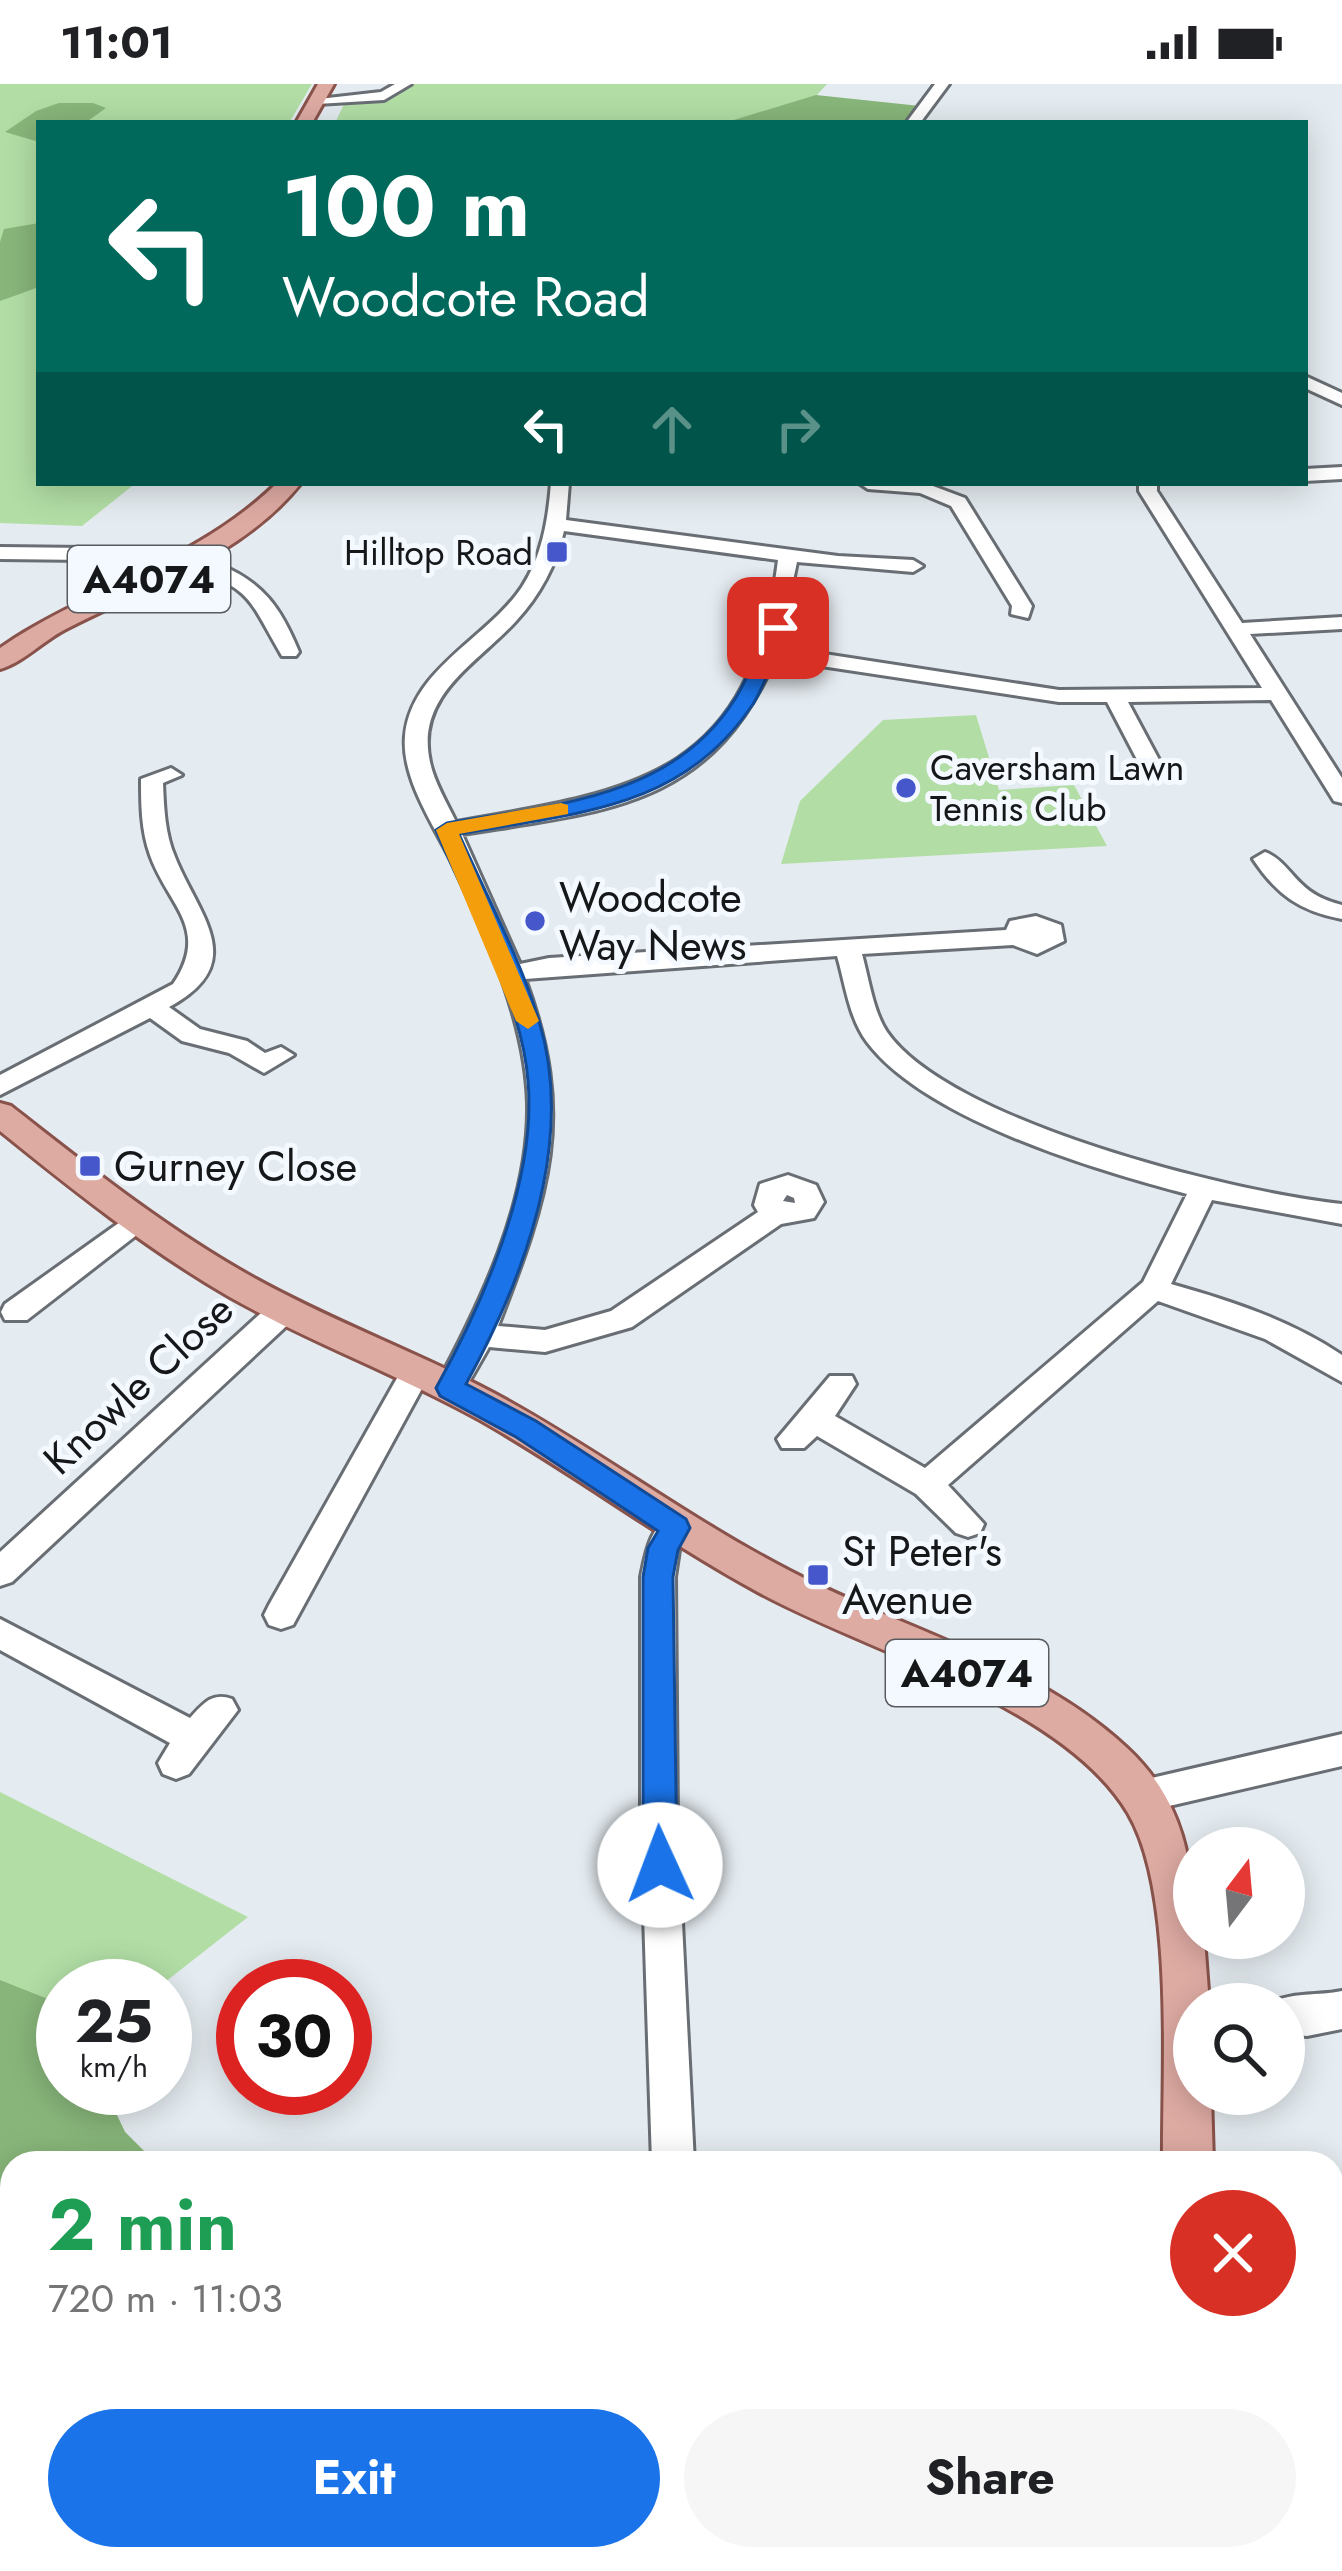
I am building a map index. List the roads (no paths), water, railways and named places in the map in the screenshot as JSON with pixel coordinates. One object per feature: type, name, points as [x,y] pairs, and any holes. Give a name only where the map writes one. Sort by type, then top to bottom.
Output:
[{"type":"main road","points":[[306,120],[322,92]]},
{"type":"main road","name":"A4074","points":[[0,662],[41,632],[188,559],[245,522],[287,486]]},
{"type":"main road","name":"A4074","points":[[0,1114],[137,1220],[284,1310],[526,1429],[676,1528],[784,1587],[1055,1717],[1105,1753],[1143,1796],[1163,1837],[1185,1983]]},
{"type":"main road","name":"A4074","points":[[1188,2115],[1188,2151]]},
{"type":"street","points":[[322,92],[384,96],[404,84]]},
{"type":"street","points":[[915,120],[942,84]]},
{"type":"street","points":[[1308,383],[1342,400]]},
{"type":"street","points":[[1308,475],[1342,473]]},
{"type":"street","points":[[281,1615],[433,1380],[479,1335],[540,1148],[541,1081],[527,1020],[413,741],[418,713],[439,682],[506,621],[527,594],[550,554],[558,525],[560,486]]},
{"type":"street","points":[[901,486],[923,488],[958,502],[1022,606],[1021,614]]},
{"type":"street","points":[[1150,486],[1148,491],[1342,796]]},
{"type":"street","points":[[558,525],[913,566]]},
{"type":"street","points":[[0,553],[88,554],[164,572]]},
{"type":"street","points":[[447,830],[589,805],[658,783],[699,755],[745,701],[770,652],[785,603],[788,555]]},
{"type":"street","points":[[188,559],[246,584],[270,603],[292,642]]},
{"type":"street","points":[[1238,629],[1342,623]]},
{"type":"street","points":[[770,652],[1068,697],[1278,694]]},
{"type":"street","points":[[1116,699],[1154,772]]},
{"type":"street","points":[[0,1086],[182,990],[198,970],[205,946],[202,926],[164,860],[152,818],[152,778]]},
{"type":"street","points":[[1265,859],[1283,888],[1300,899],[1342,911]]},
{"type":"street","points":[[510,974],[549,966],[1016,937]]},
{"type":"street","points":[[848,950],[878,1038],[941,1093],[1100,1160],[1203,1189],[1342,1214]]},
{"type":"street","points":[[152,1007],[191,1035],[238,1047],[265,1064]]},
{"type":"street","points":[[927,1485],[1153,1289],[1203,1189]]},
{"type":"street","points":[[479,1335],[545,1341],[621,1319],[777,1213]]},
{"type":"street","points":[[14,1311],[137,1220]]},
{"type":"street","points":[[1153,1289],[1266,1324],[1301,1340],[1342,1371]]},
{"type":"street","name":"Knowle Close","points":[[0,1572],[284,1310]]},
{"type":"street","points":[[841,1384],[804,1430],[927,1485],[968,1524]]},
{"type":"street","points":[[673,2151],[659,1822],[658,1577],[663,1548],[676,1528]]},
{"type":"street","points":[[0,1633],[185,1751],[220,1710]]},
{"type":"street","points":[[1143,1796],[1342,1750]]},
{"type":"street","points":[[1305,2017],[1342,2010]]},
{"type":"place","name":"Hilltop Road","points":[[557,552]]},
{"type":"place","name":"Caversham Lawn Tennis Club","points":[[906,788]]},
{"type":"place","name":"Woodcote Way News","points":[[535,921]]},
{"type":"place","name":"Gurney Close","points":[[90,1166]]},
{"type":"place","name":"St Peter's Avenue","points":[[818,1575]]}]
